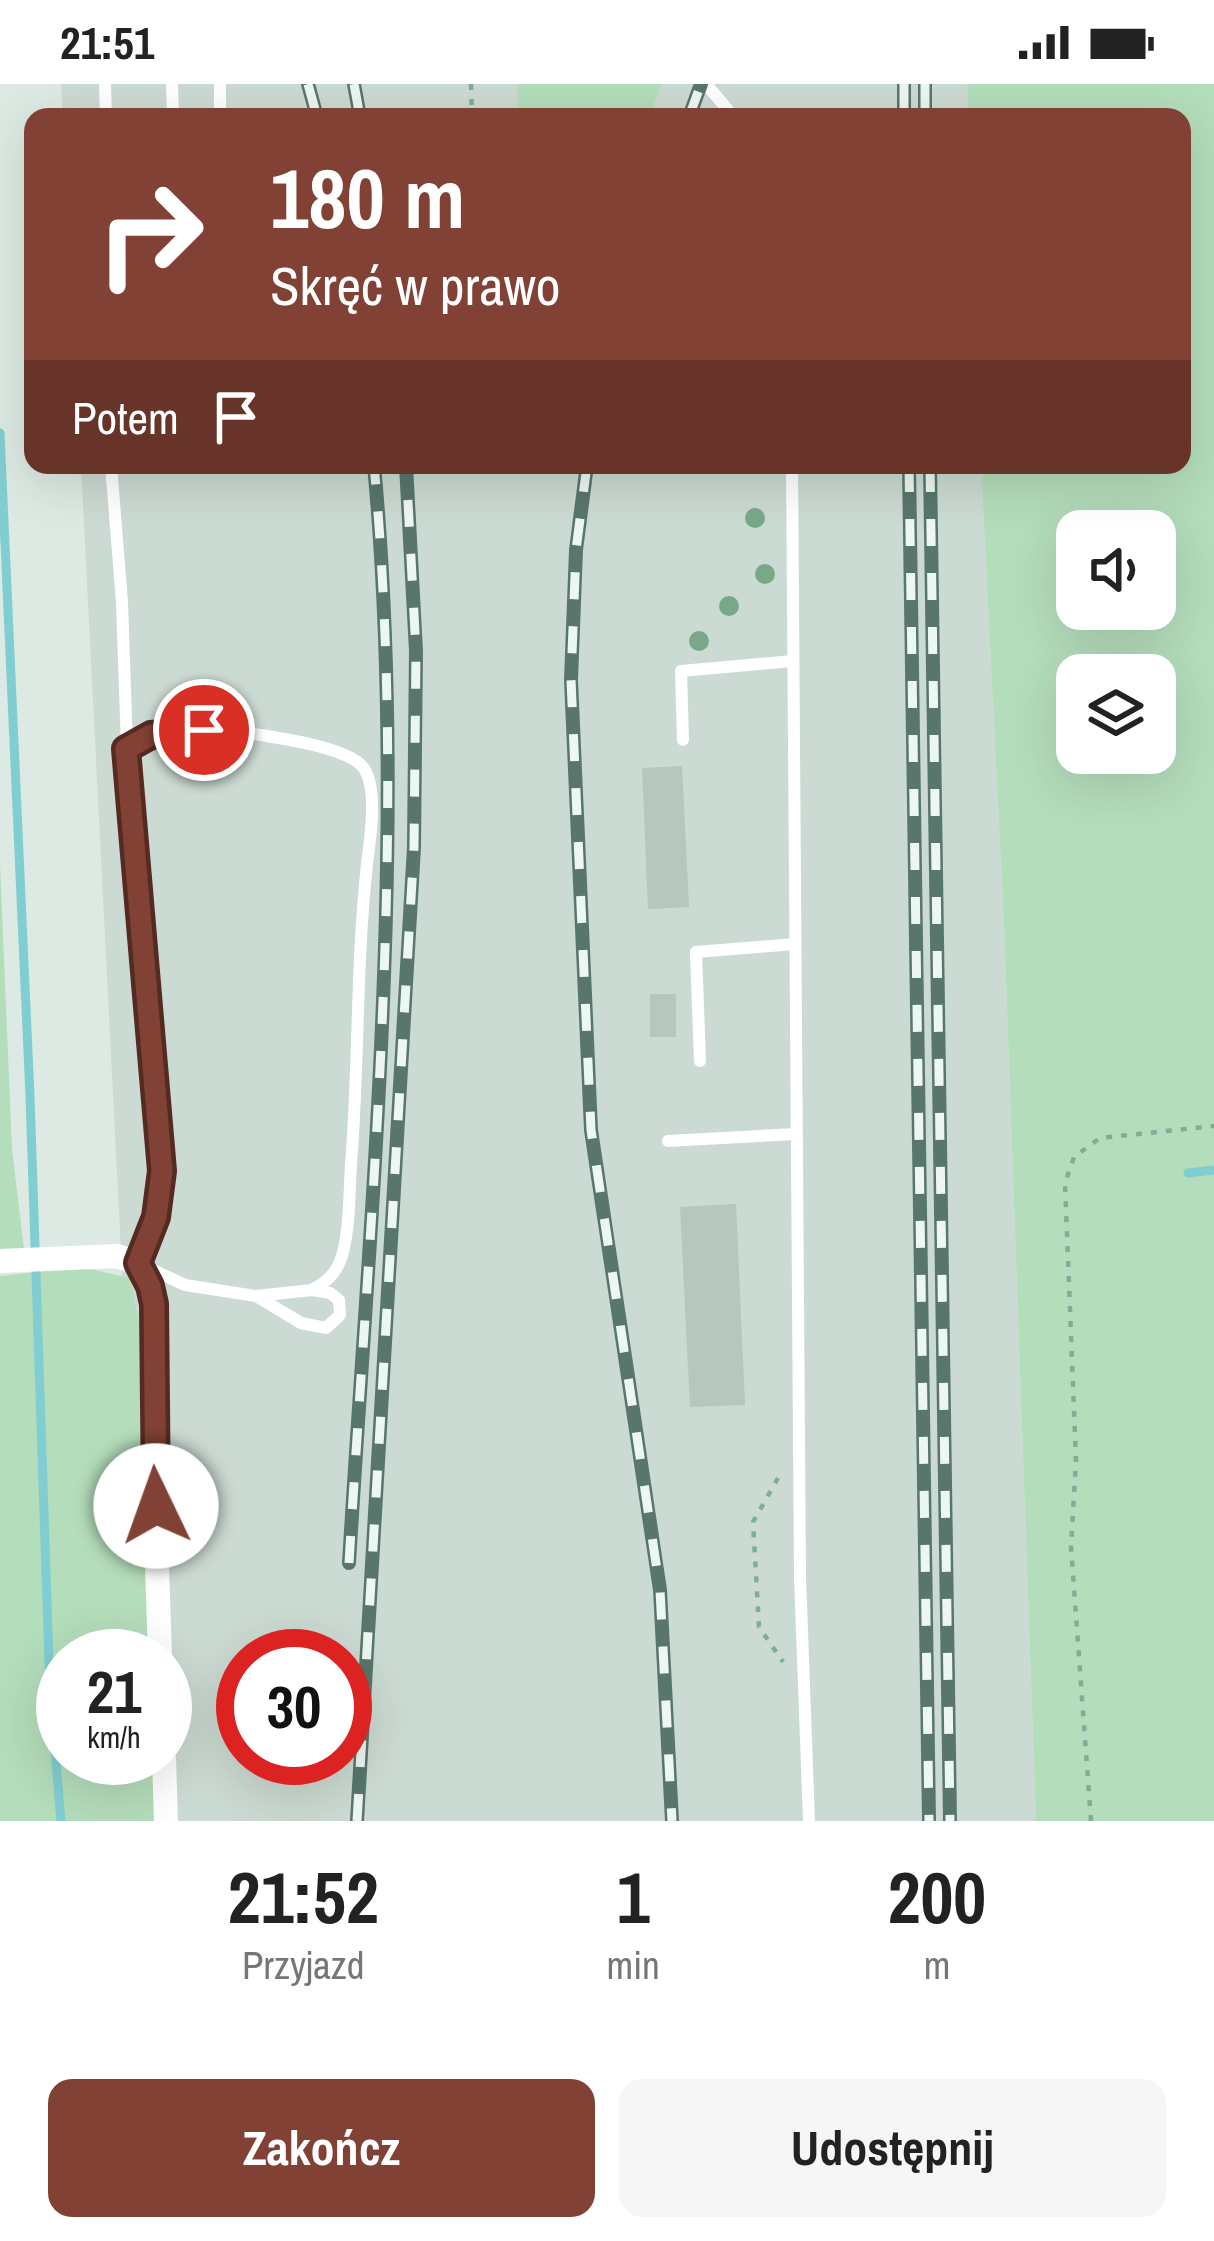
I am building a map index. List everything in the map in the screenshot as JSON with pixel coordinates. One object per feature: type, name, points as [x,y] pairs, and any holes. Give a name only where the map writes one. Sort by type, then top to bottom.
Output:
[{"type":"street","points":[[0,1261],[127,1257],[138,1263],[150,1286],[155,1320],[152,1418],[159,1629]]},
{"type":"street","points":[[165,1785],[166,1821]]},
{"type":"lane","points":[[706,84],[726,108]]},
{"type":"lane","points":[[112,474],[122,602],[126,749],[162,1171],[156,1217],[138,1263],[185,1285],[256,1296],[312,1290],[334,1295],[340,1315],[326,1328],[301,1323],[256,1296]]},
{"type":"lane","points":[[792,474],[801,1619],[808,1821]]},
{"type":"lane","points":[[683,740],[681,671],[793,661]]},
{"type":"lane","points":[[126,749],[138,740],[171,730],[248,733],[348,757],[364,767],[369,780],[371,833],[345,1239],[335,1271],[312,1290]]},
{"type":"lane","points":[[700,1061],[696,952],[795,944]]},
{"type":"lane","points":[[668,1141],[796,1134]]},
{"type":"path","points":[[1091,1821],[1071,1547],[1076,1461],[1065,1183],[1074,1157],[1100,1138],[1214,1126]]},
{"type":"shaded area","points":[[61,84],[967,84],[968,108],[62,108]]},
{"type":"shaded area","points":[[81,474],[981,474],[1004,924],[1036,1821],[144,1821],[156,1785],[192,1785],[192,1629],[162,1629],[123,1291]]},
{"type":"green space","points":[[517,84],[662,84],[653,108],[518,108]]},
{"type":"green space","points":[[967,84],[1214,84],[1214,1821],[1036,1821],[1004,924],[981,474],[1191,474],[1191,108],[968,108]]},
{"type":"green space","points":[[0,864],[12,1149],[24,1249],[0,1251]]},
{"type":"green space","points":[[82,1267],[130,1278],[144,1348],[152,1629],[36,1629],[36,1785],[154,1785],[155,1821],[0,1821],[0,1276]]},
{"type":"building","points":[[682,766],[689,907],[648,909],[642,768]]},
{"type":"building","points":[[650,994],[676,994],[676,1037],[650,1037]]},
{"type":"building","points":[[736,1204],[745,1405],[690,1407],[680,1207]]},
{"type":"waterway","points":[[0,433],[30,1096],[50,1692],[61,1821]]},
{"type":"waterway","points":[[1188,1173],[1214,1170]]},
{"type":"railway","points":[[308,84],[315,108]]},
{"type":"railway","points":[[354,84],[358,108]]},
{"type":"railway","points":[[692,108],[701,84]]},
{"type":"railway","points":[[904,84],[904,108]]},
{"type":"railway","points":[[925,84],[925,108]]},
{"type":"railway","points":[[349,1563],[376,1151],[387,877],[384,602],[375,474]]},
{"type":"railway","points":[[357,1821],[414,847],[416,651],[406,474]]},
{"type":"railway","points":[[586,474],[576,550],[571,680],[591,1130],[660,1590],[672,1821]]},
{"type":"railway","points":[[909,474],[929,1821]]},
{"type":"railway","points":[[930,474],[950,1821]]},
{"type":"route","points":[[156,1506],[154,1304],[138,1263],[156,1217],[162,1171],[160,1120],[126,749],[138,740],[171,730],[204,730]]}]
